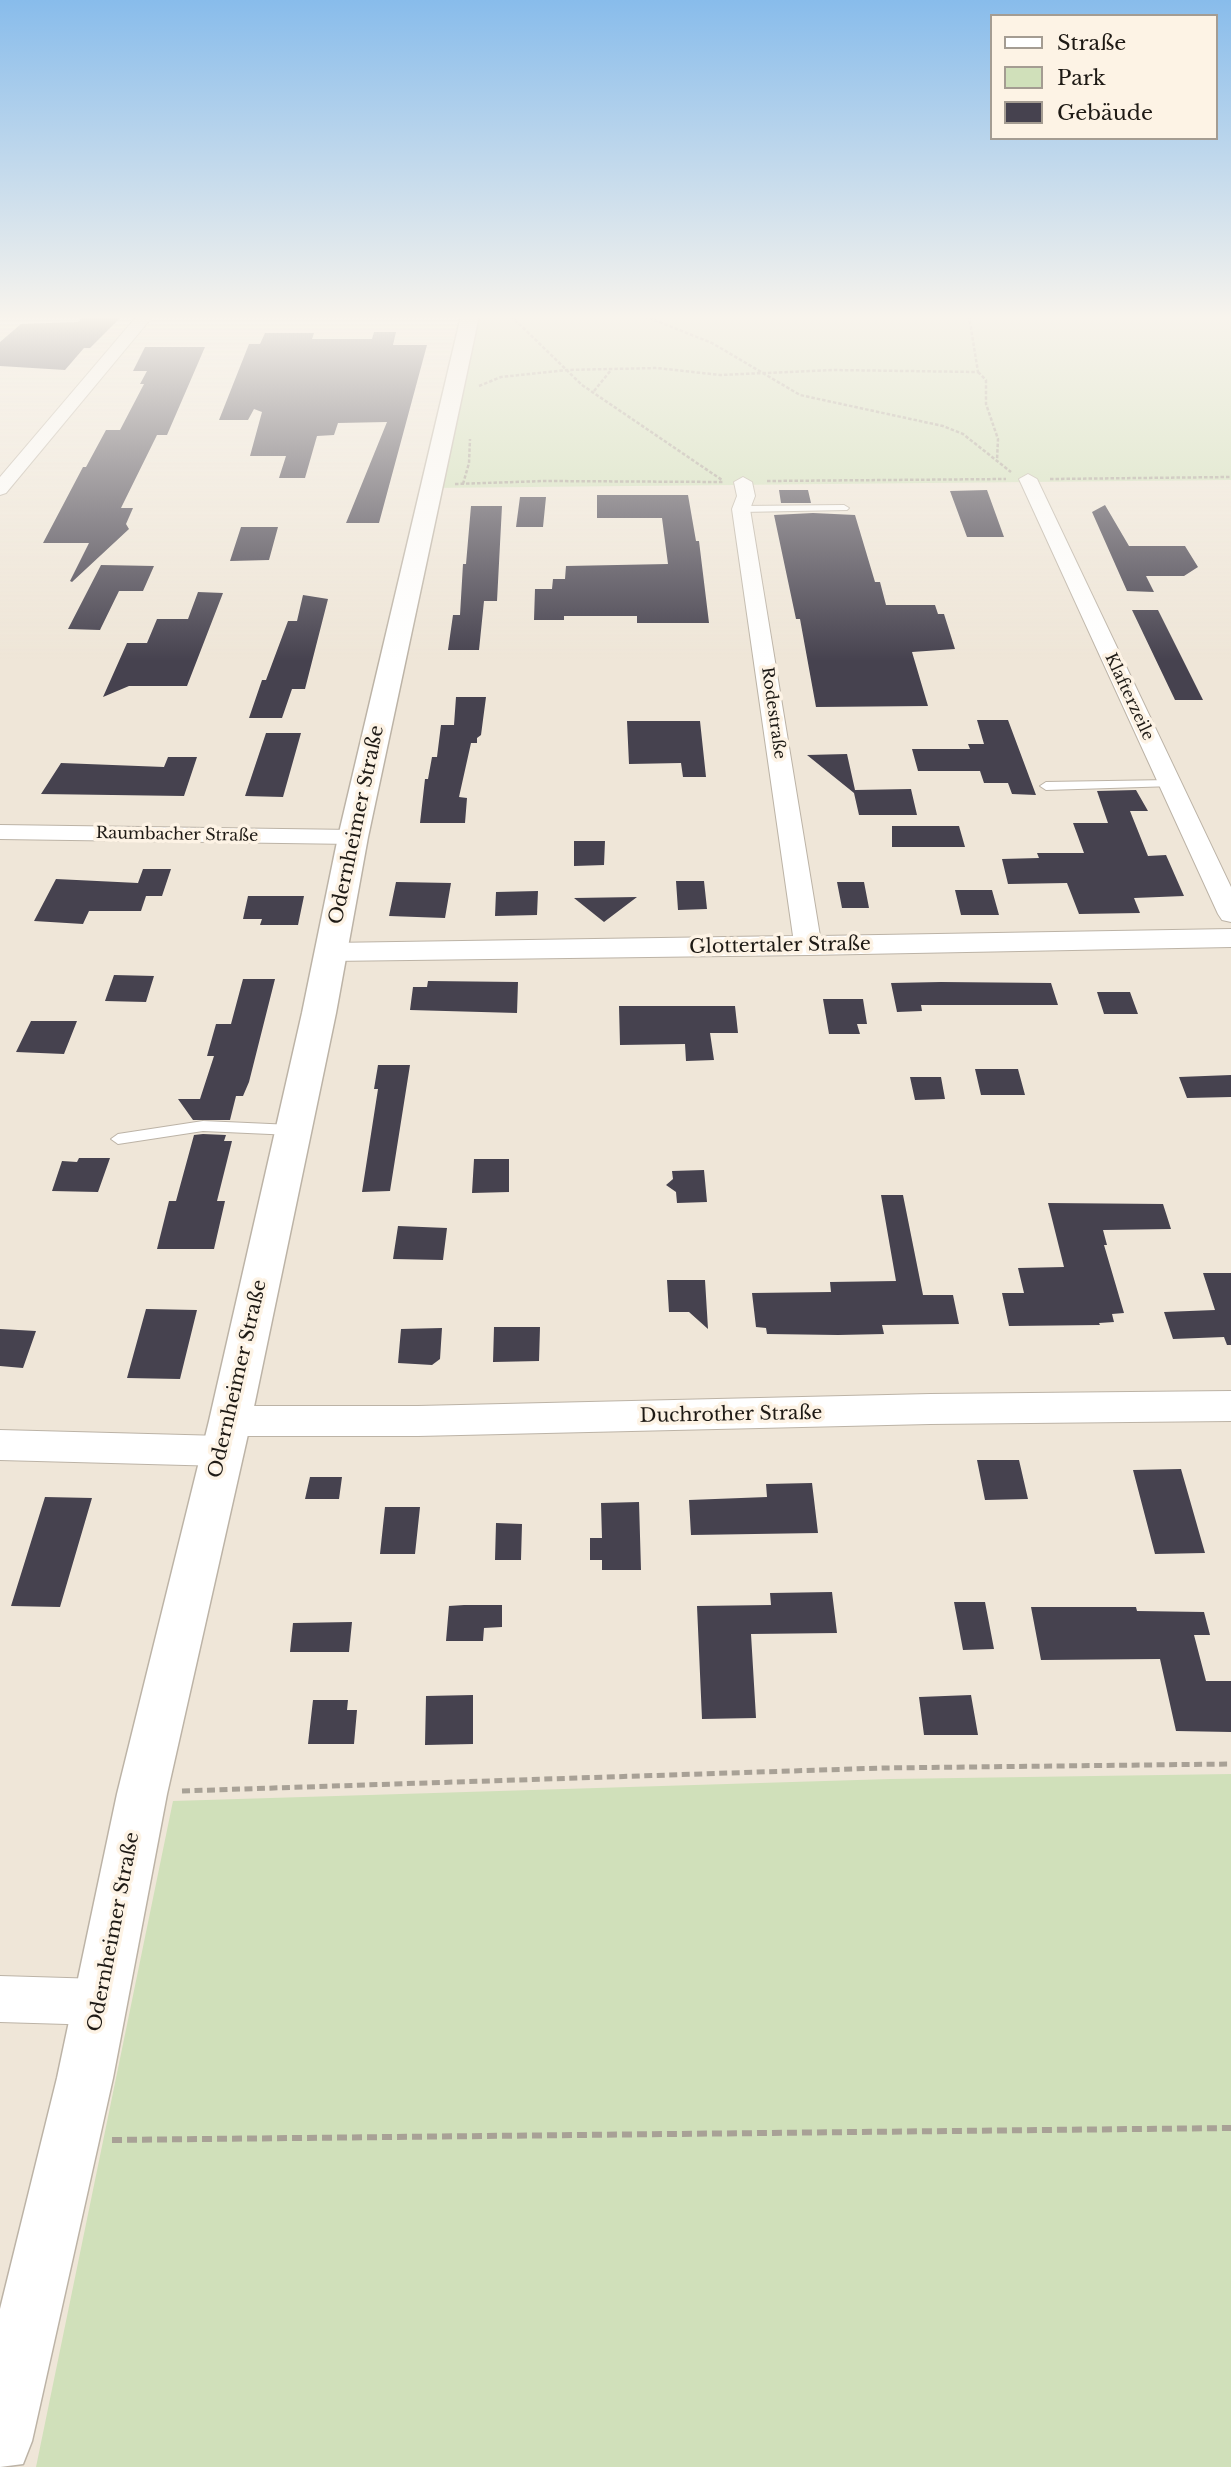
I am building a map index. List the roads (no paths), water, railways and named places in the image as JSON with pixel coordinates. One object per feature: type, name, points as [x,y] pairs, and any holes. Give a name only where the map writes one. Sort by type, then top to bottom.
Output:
[{"type":"street","points":[[0,489],[49,431]]},
{"type":"street","name":"Odernheimer Straße","points":[[0,2441],[100,2002],[142,1794],[226,1436],[353,837],[444,431]]},
{"type":"street","name":"Klafterzeile","points":[[1024,479],[1231,914]]},
{"type":"street","name":"Rodestraße","points":[[743,482],[746,496],[741,509],[808,946]]},
{"type":"street","name":"Raumbacher Straße","points":[[0,832],[353,837]]},
{"type":"street","name":"Glottertaler Straße","points":[[330,952],[1231,938]]},
{"type":"street","name":"Duchrother Straße","points":[[0,1445],[226,1436],[418,1421],[930,1409],[1231,1406]]},
{"type":"street","points":[[0,1999],[100,2002]]},
{"type":"lane","points":[[741,509],[844,508]]},
{"type":"lane","points":[[1046,786],[1170,784]]},
{"type":"lane","points":[[118,1139],[203,1126],[292,1130]]}]
